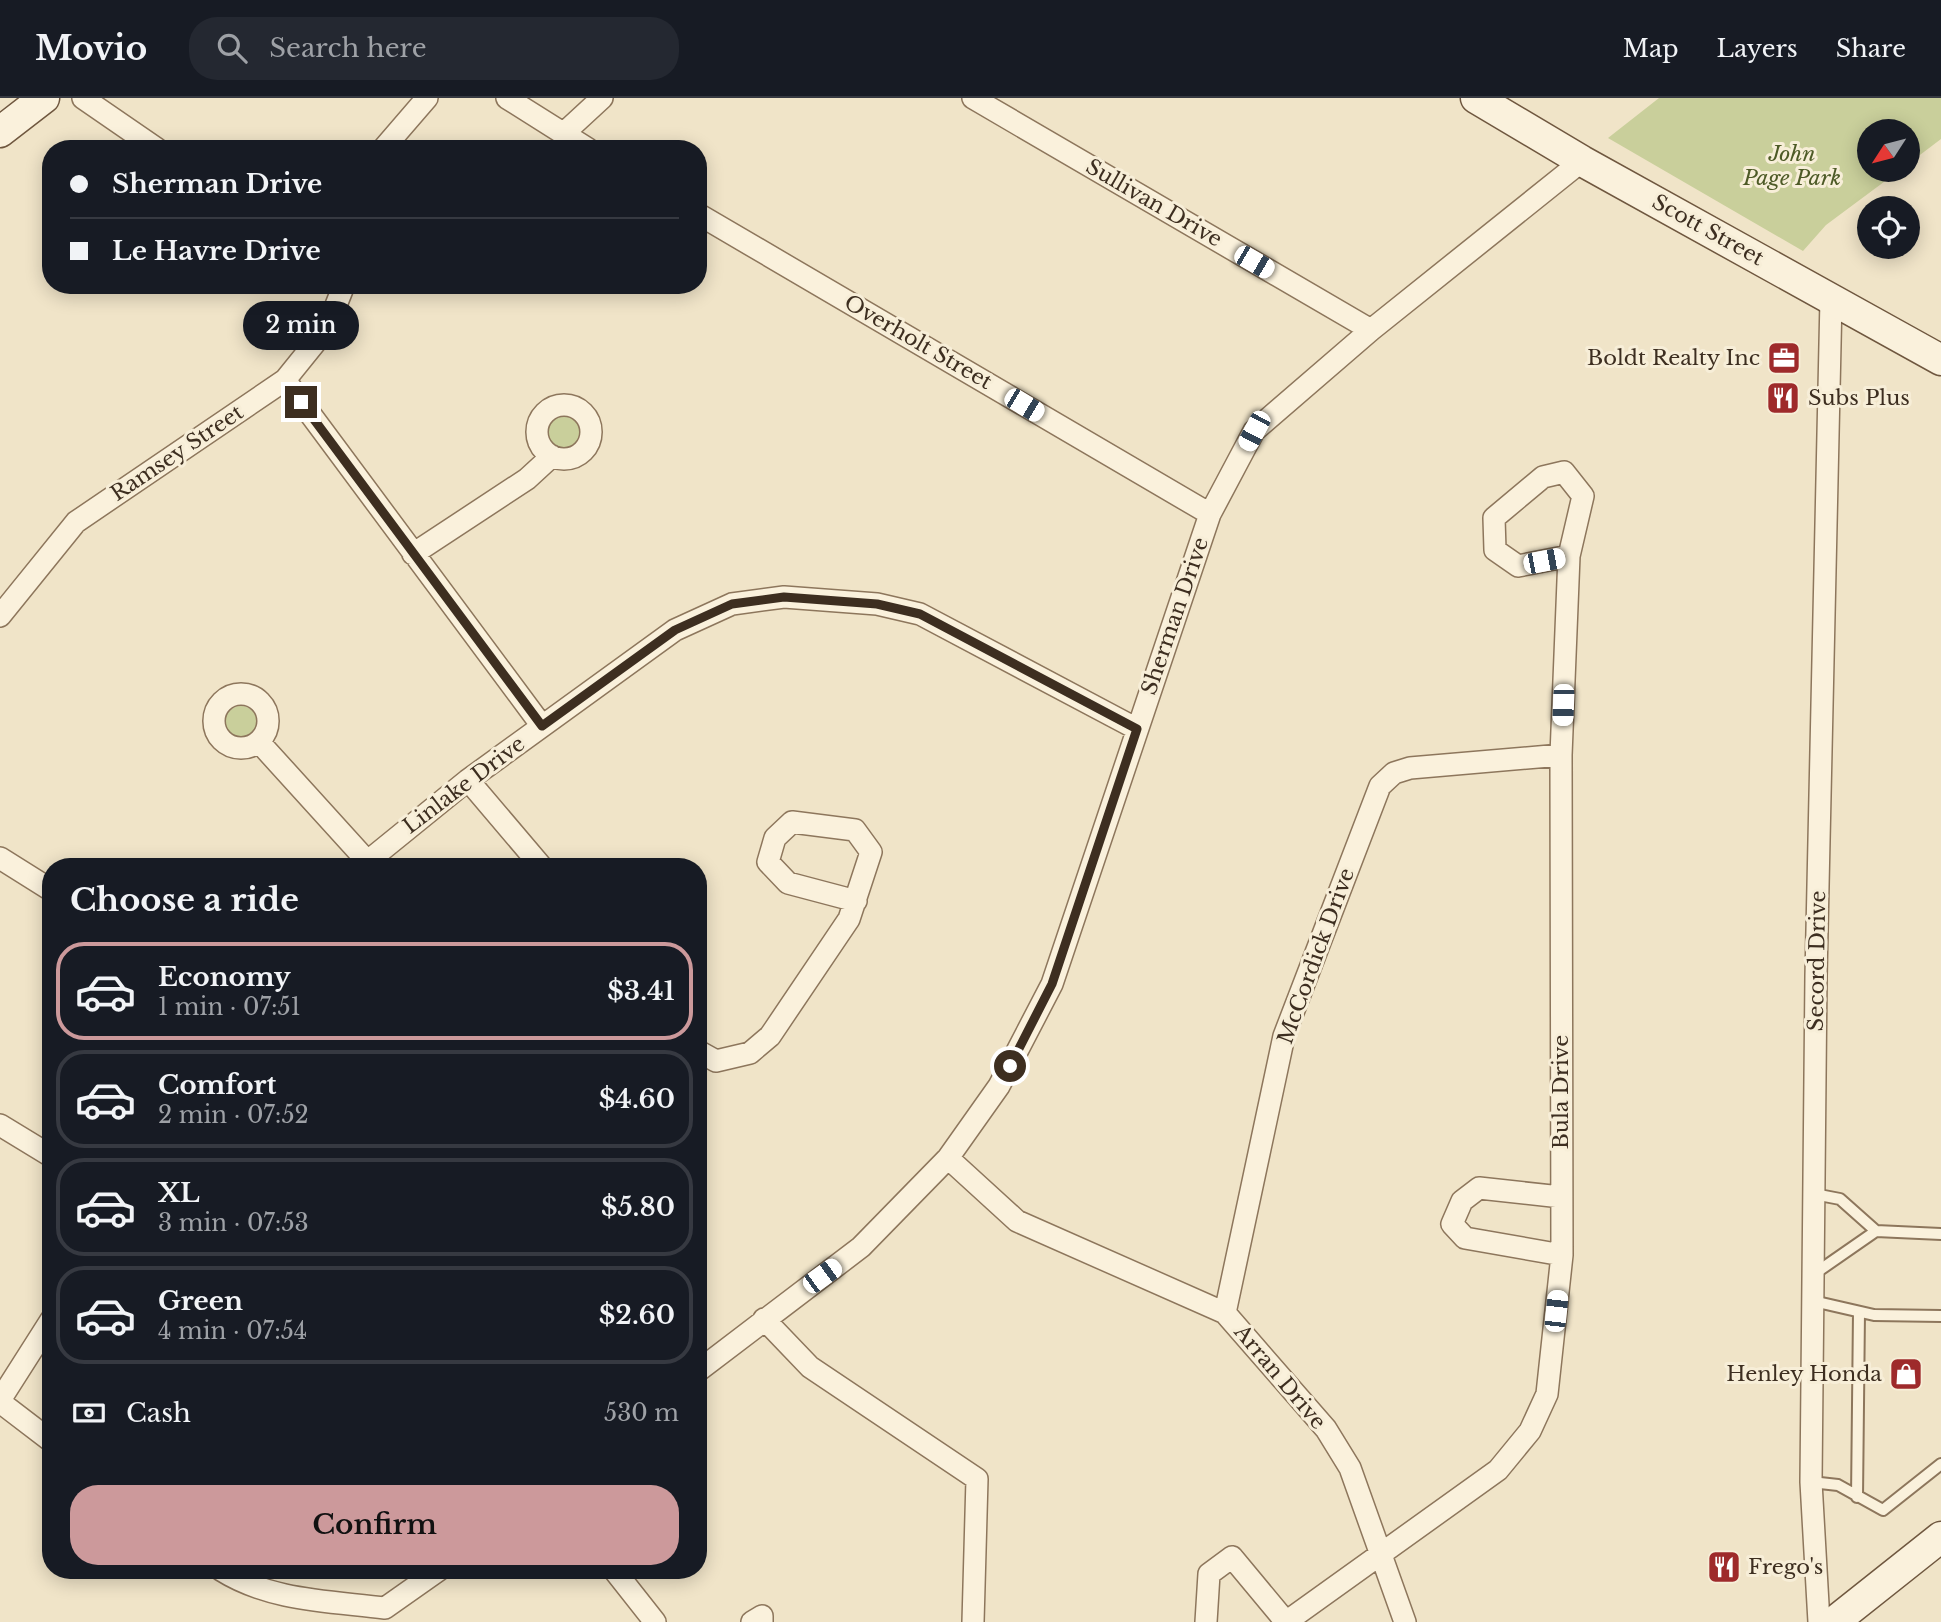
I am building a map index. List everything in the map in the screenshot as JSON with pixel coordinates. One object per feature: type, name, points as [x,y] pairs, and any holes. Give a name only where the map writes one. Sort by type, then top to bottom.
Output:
[{"type":"main road","points":[[0,132],[44,98]]},
{"type":"main road","name":"Scott Street","points":[[1476,98],[1582,161],[1941,360]]},
{"type":"main road","points":[[1834,1622],[1941,1537]]},
{"type":"street","points":[[83,98],[144,140]]},
{"type":"street","points":[[391,140],[427,98]]},
{"type":"street","points":[[507,98],[573,140]]},
{"type":"street","points":[[563,134],[602,98]]},
{"type":"street","name":"Sullivan Drive","points":[[973,98],[1371,330]]},
{"type":"street","name":"Sherman Drive","points":[[707,1364],[861,1247],[947,1158],[999,1086],[1052,984],[1210,514],[1254,431],[1371,330],[1582,161]]},
{"type":"street","name":"Overholt Street","points":[[707,219],[1210,514]]},
{"type":"street","name":"Ramsey Street","points":[[0,616],[76,522],[285,380],[327,328],[340,294]]},
{"type":"street","name":"Secord Drive","points":[[1819,1622],[1811,1482],[1831,299]]},
{"type":"street","points":[[285,380],[542,726]]},
{"type":"street","points":[[412,554],[527,479],[551,456]]},
{"type":"street","name":"Bula Drive","points":[[1286,1622],[1498,1470],[1530,1432],[1547,1394],[1562,1255],[1561,755],[1569,556],[1583,496],[1564,472],[1543,477],[1494,518],[1495,550],[1518,566],[1569,556]]},
{"type":"street","name":"Linlake Drive","points":[[371,858],[468,780],[675,630],[732,604],[784,597],[877,604],[920,614],[1137,729]]},
{"type":"street","points":[[259,741],[361,858]]},
{"type":"street","name":"McCordick Drive","points":[[1225,1313],[1284,1035],[1380,786],[1394,773],[1410,768],[1561,755]]},
{"type":"street","points":[[468,780],[534,858]]},
{"type":"street","points":[[707,1056],[716,1060],[750,1053],[770,1036],[849,919],[856,901],[871,852],[855,830],[792,822],[775,838],[768,862],[788,883],[856,901]]},
{"type":"street","points":[[0,858],[42,884]]},
{"type":"street","points":[[0,1125],[42,1151]]},
{"type":"street","name":"Arran Drive","points":[[947,1158],[1017,1221],[1225,1313],[1326,1429],[1350,1468],[1405,1622]]},
{"type":"street","points":[[1561,1197],[1479,1188],[1462,1200],[1452,1224],[1465,1238],[1562,1255]]},
{"type":"street","points":[[764,1319],[810,1367],[977,1479],[973,1622]]},
{"type":"street","points":[[42,1334],[0,1401],[42,1434]]},
{"type":"street","points":[[1206,1622],[1209,1574],[1232,1557],[1286,1622]]},
{"type":"street","points":[[235,1579],[244,1585],[292,1597],[387,1615],[429,1579]]},
{"type":"street","points":[[621,1579],[655,1622]]},
{"type":"street","points":[[752,1622],[762,1616],[762,1622]]},
{"type":"lane","points":[[1814,1194],[1840,1199],[1876,1231]]},
{"type":"lane","points":[[1813,1274],[1876,1231],[1941,1234]]},
{"type":"lane","points":[[1813,1301],[1874,1315],[1941,1317]]},
{"type":"lane","points":[[1857,1497],[1859,1311]]},
{"type":"lane","points":[[1811,1482],[1838,1485],[1883,1510],[1941,1464]]},
{"type":"green space","name":"John Page Park","points":[[1659,98],[1941,98],[1941,139],[1920,155],[1920,119],[1857,119],[1857,182],[1884,182],[1865,196],[1857,196],[1857,202],[1826,225],[1803,251],[1608,138]]},
{"type":"green space","points":[[564,416],[576,420],[580,432],[576,444],[564,448],[552,444],[548,432],[552,420]]},
{"type":"green space","points":[[241,706],[253,710],[257,722],[253,734],[241,738],[229,734],[225,722],[229,710]]},
{"type":"place","name":"Boldt Realty Inc","points":[[1784,358]]},
{"type":"place","name":"Subs Plus","points":[[1783,398]]},
{"type":"place","name":"Henley Honda","points":[[1906,1374]]},
{"type":"place","name":"Frego's","points":[[1724,1567]]},
{"type":"route","points":[[301,402],[542,726],[675,630],[732,604],[784,597],[877,604],[920,614],[1137,729],[1052,984],[1010,1066]]}]
